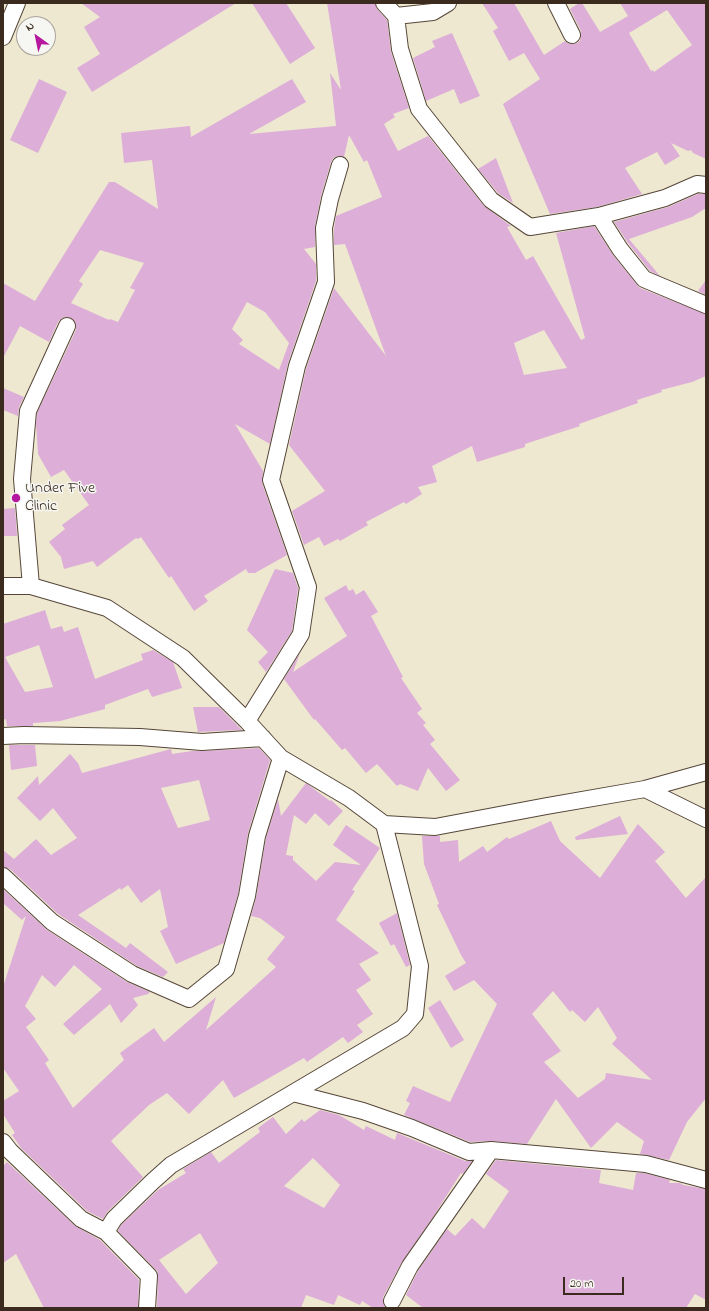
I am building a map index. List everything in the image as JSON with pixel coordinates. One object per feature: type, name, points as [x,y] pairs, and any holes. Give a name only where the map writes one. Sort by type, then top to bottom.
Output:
[{"type":"street","points":[[3,37],[17,3]]},
{"type":"street","points":[[384,3],[396,16],[400,49],[419,108],[492,200],[530,227],[599,216],[665,198],[697,184],[706,185]]},
{"type":"street","points":[[396,16],[433,12],[448,3]]},
{"type":"street","points":[[556,3],[572,35]]},
{"type":"street","points":[[246,721],[301,634],[308,586],[271,480],[297,366],[326,282],[324,228],[340,165]]},
{"type":"street","points":[[599,216],[620,249],[644,279],[706,305]]},
{"type":"street","points":[[31,586],[22,479],[28,411],[67,326]]},
{"type":"street","points":[[3,586],[31,586],[107,608],[183,658],[281,758],[349,798],[384,824],[435,828],[645,789],[706,772]]},
{"type":"street","points":[[3,736],[140,737],[202,742],[262,738]]},
{"type":"street","points":[[3,876],[52,922],[132,974],[189,999],[226,969],[247,896],[257,836],[281,758]]},
{"type":"street","points":[[645,789],[706,819]]},
{"type":"street","points":[[106,1232],[114,1219],[171,1165],[403,1028],[415,1014],[420,966],[384,824]]},
{"type":"street","points":[[293,1093],[363,1111],[412,1128],[469,1152],[491,1150],[646,1164],[706,1180]]},
{"type":"street","points":[[3,1142],[10,1151],[81,1219],[106,1232],[149,1276],[147,1308]]},
{"type":"street","points":[[392,1301],[410,1266],[491,1150]]},
{"type":"building","points":[[81,3],[236,3],[92,92],[77,68],[100,54],[84,27],[100,17]]},
{"type":"building","points":[[252,3],[286,3],[315,48],[290,64]]},
{"type":"building","points":[[327,3],[375,3],[377,9],[387,20],[391,52],[409,108],[393,114],[395,117],[384,124],[398,151],[428,136],[484,206],[511,226],[507,227],[526,260],[533,256],[581,340],[585,338],[556,233],[594,226],[613,255],[640,288],[706,314],[706,376],[692,382],[661,390],[662,392],[637,400],[638,403],[579,424],[580,426],[525,444],[525,447],[477,462],[472,446],[432,466],[437,482],[418,487],[422,494],[406,504],[404,502],[366,522],[368,525],[340,541],[338,539],[324,546],[319,537],[304,545],[292,511],[325,491],[289,445],[306,369],[334,288],[386,356],[345,244],[334,245],[336,216],[382,197],[367,160],[364,162],[349,135],[344,157],[337,156],[333,158],[331,162],[321,196],[315,226],[315,247],[304,249],[316,264],[316,281],[288,363],[270,444],[235,424],[263,471],[262,483],[287,555],[255,573],[248,573],[246,569],[204,596],[208,601],[194,611],[171,576],[169,578],[141,537],[138,539],[136,538],[97,567],[93,561],[64,569],[61,557],[49,542],[65,529],[62,525],[89,505],[64,470],[51,477],[38,454],[36,424],[37,413],[76,330],[76,325],[75,321],[71,318],[62,318],[58,322],[49,342],[20,326],[3,358],[3,283],[35,301],[109,182],[115,182],[158,209],[152,160],[124,163],[121,133],[190,126],[191,137],[292,79],[306,102],[249,134],[336,126],[330,73],[341,90]],"holes":[[[100,250],[144,263],[130,288],[135,290],[118,322],[109,320],[71,303],[83,284],[79,281]],[[247,302],[265,312],[289,343],[279,370],[239,344],[243,340],[232,329]],[[544,330],[567,368],[524,375],[514,343]]]},
{"type":"building","points":[[482,3],[514,3],[544,55],[565,41],[572,44],[580,41],[581,31],[570,9],[579,3],[582,3],[600,32],[628,16],[620,3],[706,3],[706,159],[693,153],[691,150],[688,151],[671,143],[680,156],[665,165],[657,152],[625,168],[642,194],[597,207],[550,214],[503,104],[540,79],[524,53],[509,61],[493,31],[498,28]],"holes":[[[667,10],[692,45],[654,72],[653,70],[651,71],[629,33]]]},
{"type":"building","points":[[452,33],[480,96],[460,104],[454,89],[426,101],[413,58],[435,47],[432,41]]},
{"type":"building","points":[[39,79],[67,92],[38,153],[10,140]]},
{"type":"building","points":[[496,158],[513,203],[498,193],[478,169]]},
{"type":"building","points":[[698,194],[705,194],[706,208],[692,217],[629,239],[660,276],[650,271],[614,222],[668,207]]},
{"type":"building","points":[[706,280],[706,295],[698,291]]},
{"type":"building","points":[[3,388],[24,397],[19,407],[18,416],[3,410]]},
{"type":"building","points":[[15,508],[17,536],[3,536],[3,509]]},
{"type":"building","points":[[275,569],[293,573],[298,588],[292,631],[266,672],[258,662],[268,652],[247,630]]},
{"type":"building","points":[[346,585],[349,591],[353,589],[356,595],[364,590],[378,612],[371,616],[403,677],[401,678],[422,709],[417,713],[426,723],[423,725],[435,740],[430,744],[460,780],[446,791],[428,768],[418,791],[400,784],[397,786],[377,764],[366,773],[345,748],[342,750],[315,719],[314,720],[284,679],[300,653],[293,672],[347,636],[324,598]]},
{"type":"building","points":[[45,610],[51,629],[62,626],[64,632],[78,627],[95,679],[143,660],[141,654],[153,650],[173,662],[182,688],[152,697],[148,689],[105,705],[105,709],[60,721],[33,723],[33,726],[7,726],[6,719],[3,720],[3,624]],"holes":[[[39,645],[53,687],[25,692],[5,657]]]},
{"type":"building","points":[[193,707],[219,707],[242,730],[198,732]]},
{"type":"building","points":[[9,745],[35,745],[37,766],[11,770]]},
{"type":"building","points":[[259,748],[270,760],[248,833],[238,894],[224,943],[176,964],[160,931],[168,927],[160,889],[141,903],[128,885],[121,890],[120,888],[78,915],[126,948],[130,943],[168,972],[163,977],[137,966],[58,914],[10,869],[3,867],[3,850],[14,859],[36,839],[51,855],[77,838],[53,808],[40,821],[17,798],[38,776],[39,785],[70,754],[78,763],[82,773],[171,749],[172,754]],"holes":[[[199,780],[210,820],[178,828],[161,788]]]},
{"type":"building","points":[[306,783],[330,801],[331,800],[343,811],[329,826],[315,813],[306,824],[294,815],[286,855],[293,856],[293,860],[316,881],[335,862],[361,865],[333,845],[346,825],[380,848],[352,890],[355,891],[336,920],[379,953],[359,964],[371,980],[356,990],[373,1014],[357,1025],[363,1032],[348,1043],[343,1037],[307,1062],[304,1058],[234,1098],[223,1080],[189,1114],[167,1093],[149,1105],[111,1141],[143,1177],[107,1212],[103,1219],[87,1211],[21,1148],[12,1135],[15,1133],[3,1114],[3,1101],[19,1091],[3,1068],[3,987],[26,916],[22,920],[3,903],[3,889],[47,930],[127,982],[150,992],[148,994],[133,998],[138,1005],[121,1023],[110,1004],[74,1035],[63,1024],[102,989],[74,965],[55,987],[42,975],[25,1006],[36,1019],[26,1027],[49,1060],[45,1063],[73,1108],[124,1060],[120,1053],[154,1028],[164,1042],[216,997],[206,1030],[276,967],[267,959],[285,937],[260,918],[251,916],[256,898],[266,838],[278,799],[281,816]]},
{"type":"building","points":[[620,816],[628,834],[576,840],[575,837]]},
{"type":"building","points":[[551,821],[560,841],[600,878],[638,824],[665,852],[655,861],[686,898],[706,877],[706,1098],[687,1122],[669,1160],[640,1154],[644,1141],[617,1122],[591,1148],[556,1099],[527,1144],[492,1141],[470,1142],[404,1115],[410,1103],[406,1101],[413,1086],[450,1102],[497,1004],[474,980],[454,991],[445,976],[466,963],[437,905],[439,904],[424,864],[422,836],[440,836],[440,842],[458,840],[459,862],[483,846],[487,852],[507,837],[509,839]],"holes":[[[553,991],[570,1012],[572,1010],[585,1022],[598,1007],[617,1038],[612,1044],[652,1080],[606,1073],[605,1079],[578,1098],[544,1062],[561,1051],[532,1014]]]},
{"type":"building","points":[[397,913],[410,965],[406,967],[394,944],[391,946],[379,923]]},
{"type":"building","points":[[440,1000],[464,1040],[451,1048],[428,1008]]},
{"type":"building","points":[[320,1110],[339,1115],[364,1130],[366,1126],[395,1140],[397,1133],[465,1161],[472,1161],[463,1174],[461,1173],[402,1262],[383,1297],[385,1308],[373,1308],[362,1301],[360,1305],[338,1295],[334,1305],[306,1295],[301,1308],[157,1308],[158,1272],[118,1231],[121,1225],[158,1190],[186,1173],[183,1169],[211,1152],[219,1163],[260,1132],[258,1128],[273,1117],[286,1134],[302,1119],[304,1122]],"holes":[[[313,1158],[340,1185],[324,1208],[284,1186]],[[200,1233],[218,1263],[186,1294],[159,1260]]]},
{"type":"building","points":[[496,1160],[601,1170],[599,1183],[633,1190],[636,1173],[644,1173],[670,1180],[669,1183],[680,1183],[683,1185],[706,1189],[706,1300],[695,1294],[686,1308],[423,1308],[406,1295],[418,1271],[447,1229],[455,1236],[472,1218],[484,1229],[509,1191],[486,1174]]},
{"type":"building","points":[[7,1162],[75,1226],[100,1240],[139,1280],[138,1308],[44,1308],[16,1254],[3,1263],[3,1166]]},
{"type":"place","name":"Under Five Clinic","points":[[16,498]]}]
